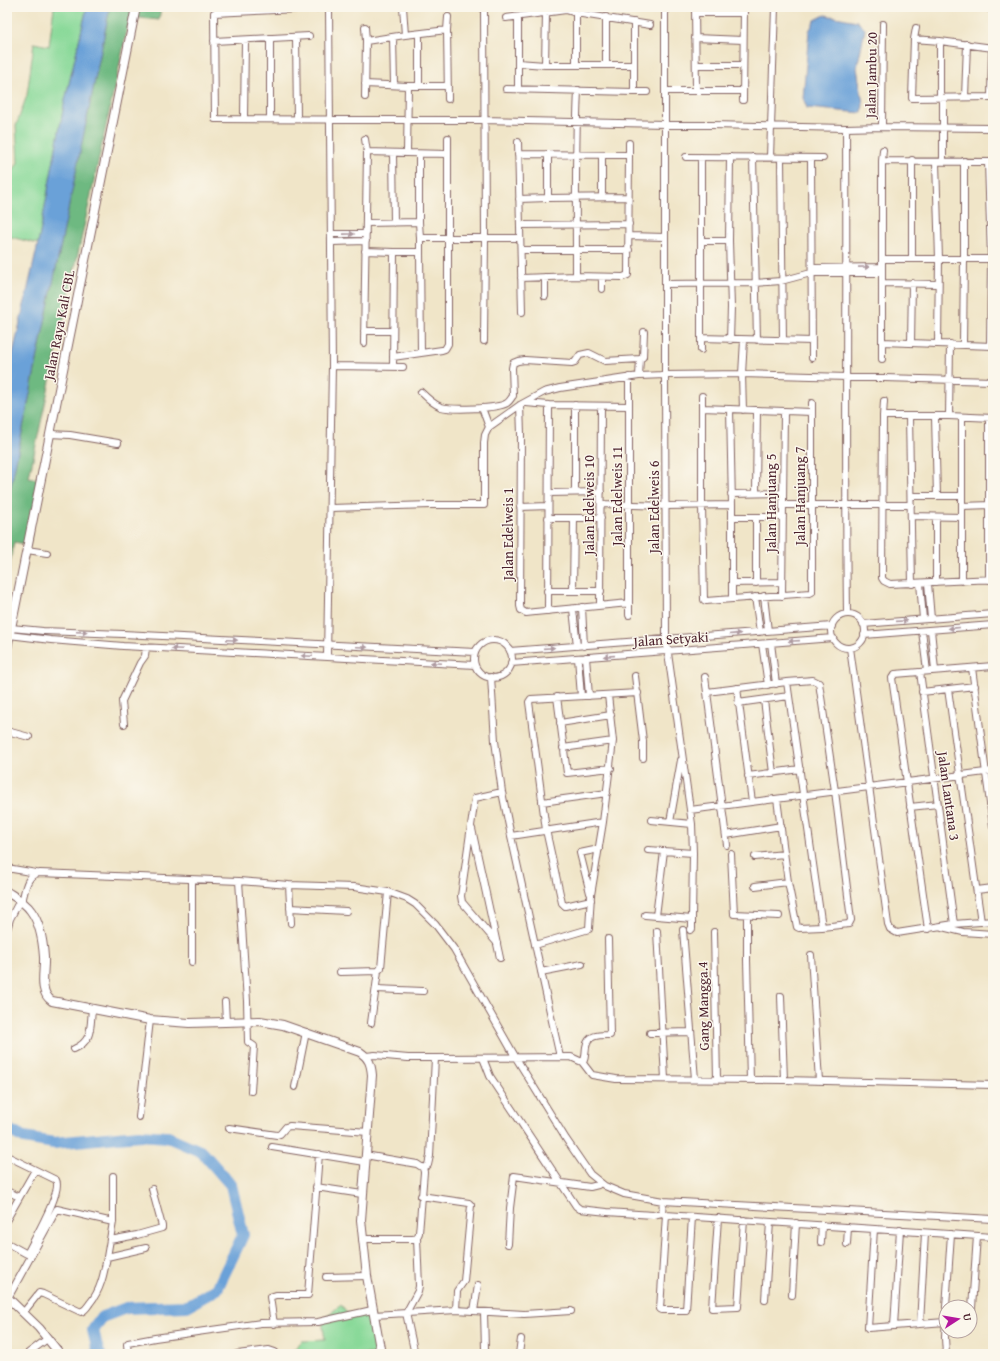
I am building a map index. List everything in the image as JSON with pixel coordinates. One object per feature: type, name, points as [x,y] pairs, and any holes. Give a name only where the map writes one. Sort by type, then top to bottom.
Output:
[{"type":"street","name":"Jalan Raya Kali CBL","points":[[7,648],[136,7]]},
{"type":"street","points":[[340,7],[214,13],[215,119],[330,118],[576,121],[846,128],[993,128]]},
{"type":"street","points":[[403,7],[405,35]]},
{"type":"street","points":[[484,7],[484,341]]},
{"type":"street","name":"Jalan Edelweis 6","points":[[665,7],[666,639],[692,824],[692,929],[690,930]]},
{"type":"street","points":[[770,157],[775,7]]},
{"type":"street","points":[[981,7],[993,9]]},
{"type":"street","points":[[327,657],[332,366],[329,8]]},
{"type":"street","points":[[506,18],[568,9],[576,13],[650,25]]},
{"type":"street","points":[[696,90],[695,10],[744,10],[742,40],[742,100]]},
{"type":"street","points":[[545,65],[546,13]]},
{"type":"street","points":[[576,13],[576,65]]},
{"type":"street","points":[[518,16],[518,89]]},
{"type":"street","points":[[606,17],[606,64]]},
{"type":"street","points":[[448,18],[448,99]]},
{"type":"street","points":[[634,22],[634,92]]},
{"type":"street","name":"Jalan Jambu 20","points":[[882,127],[883,24]]},
{"type":"street","points":[[365,27],[365,97]]},
{"type":"street","points":[[914,39],[993,48],[992,97],[912,97],[914,39],[916,28]]},
{"type":"street","points":[[366,41],[447,30]]},
{"type":"street","points":[[419,34],[419,86]]},
{"type":"street","points":[[214,41],[309,36]]},
{"type":"street","points":[[296,37],[297,118]]},
{"type":"street","points":[[393,37],[394,85]]},
{"type":"street","points":[[270,38],[270,118]]},
{"type":"street","points":[[695,38],[742,40]]},
{"type":"street","points":[[244,40],[244,118]]},
{"type":"street","points":[[940,41],[944,161]]},
{"type":"street","points":[[965,97],[967,44]]},
{"type":"street","points":[[518,63],[545,65],[634,65]]},
{"type":"street","points":[[696,65],[742,65]]},
{"type":"street","points":[[365,84],[448,86]]},
{"type":"street","points":[[407,153],[408,86]]},
{"type":"street","points":[[506,89],[647,92]]},
{"type":"street","points":[[576,276],[576,121],[578,90]]},
{"type":"street","points":[[665,90],[742,91]]},
{"type":"street","points":[[846,128],[847,270],[845,376],[847,614]]},
{"type":"street","points":[[394,357],[445,349],[448,344],[448,138]]},
{"type":"street","points":[[364,343],[367,152],[365,139]]},
{"type":"street","points":[[518,142],[522,312]]},
{"type":"street","points":[[521,278],[576,276],[623,277],[628,275],[629,143]]},
{"type":"street","points":[[882,359],[883,150]]},
{"type":"street","points":[[367,152],[448,154]]},
{"type":"street","points":[[394,153],[394,223]]},
{"type":"street","points":[[419,154],[421,353]]},
{"type":"street","points":[[518,154],[629,156]]},
{"type":"street","points":[[548,154],[548,198]]},
{"type":"street","points":[[602,155],[602,197]]},
{"type":"street","points":[[686,157],[823,158]]},
{"type":"street","points":[[701,157],[701,350]]},
{"type":"street","points":[[730,157],[730,340]]},
{"type":"street","points":[[754,158],[757,340]]},
{"type":"street","points":[[781,158],[781,281],[783,340]]},
{"type":"street","points":[[811,158],[812,358]]},
{"type":"street","points":[[882,161],[912,160],[936,162],[991,162],[992,346],[882,342]]},
{"type":"street","points":[[912,160],[912,259]]},
{"type":"street","points":[[962,344],[964,161]]},
{"type":"street","points":[[936,162],[939,259],[938,343]]},
{"type":"street","points":[[519,200],[548,198],[628,197]]},
{"type":"street","points":[[366,223],[419,222]]},
{"type":"street","points":[[520,225],[629,224]]},
{"type":"street","points":[[331,234],[366,234]]},
{"type":"street","points":[[629,236],[665,237]]},
{"type":"street","points":[[420,238],[520,238]]},
{"type":"street","points":[[332,242],[366,241]]},
{"type":"street","points":[[701,241],[729,241]]},
{"type":"street","points":[[520,250],[629,250]]},
{"type":"street","points":[[365,251],[420,252]]},
{"type":"street","points":[[393,367],[394,252]]},
{"type":"street","points":[[882,259],[992,259]]},
{"type":"street","points":[[665,284],[755,283],[781,281],[811,271],[882,270]]},
{"type":"street","points":[[602,277],[602,289]]},
{"type":"street","points":[[545,278],[545,296]]},
{"type":"street","points":[[882,283],[938,284]]},
{"type":"street","points":[[911,343],[912,283]]},
{"type":"street","points":[[364,331],[393,331]]},
{"type":"street","points":[[639,376],[640,360],[644,357],[644,332]]},
{"type":"street","points":[[701,338],[730,340],[812,341]]},
{"type":"street","points":[[743,410],[742,374],[744,340]]},
{"type":"street","points":[[949,416],[950,344]]},
{"type":"street","points":[[421,392],[442,407],[482,408],[508,402],[513,396],[512,368],[513,363],[518,361],[525,360],[572,363],[575,362],[580,355],[589,353],[605,361],[640,360]]},
{"type":"street","points":[[332,366],[402,367]]},
{"type":"street","points":[[330,508],[431,505],[484,506],[484,443],[489,427],[523,404],[537,396],[553,390],[639,376],[665,374],[845,376],[993,381]]},
{"type":"street","name":"Jalan Edelweis 11","points":[[629,378],[629,615]]},
{"type":"street","points":[[702,396],[704,600],[782,596]]},
{"type":"street","points":[[883,416],[949,416],[991,418],[991,579],[912,584],[887,583],[882,578],[884,506],[883,416],[884,401]]},
{"type":"street","points":[[508,402],[514,410]]},
{"type":"street","name":"Jalan Hanjuang 7","points":[[782,596],[810,593],[813,590],[812,403]]},
{"type":"street","points":[[523,404],[629,406]]},
{"type":"street","name":"Jalan Edelweis 1","points":[[523,404],[520,507],[521,610],[526,613],[629,603]]},
{"type":"street","points":[[548,405],[548,611]]},
{"type":"street","points":[[575,405],[575,492]]},
{"type":"street","name":"Jalan Edelweis 10","points":[[600,605],[601,406]]},
{"type":"street","points":[[482,408],[489,427]]},
{"type":"street","points":[[702,408],[812,412]]},
{"type":"street","points":[[730,409],[732,599]]},
{"type":"street","points":[[756,493],[757,410]]},
{"type":"street","name":"Jalan Hanjuang 5","points":[[782,596],[784,411]]},
{"type":"street","points":[[909,416],[912,584]]},
{"type":"street","points":[[935,417],[937,496]]},
{"type":"street","points":[[962,417],[962,581]]},
{"type":"street","points":[[50,434],[70,435],[118,443]]},
{"type":"street","points":[[549,493],[601,492]]},
{"type":"street","points":[[731,494],[783,493]]},
{"type":"street","points":[[911,496],[962,496]]},
{"type":"street","points":[[601,504],[732,506]]},
{"type":"street","points":[[783,505],[911,505]]},
{"type":"street","points":[[962,506],[991,505]]},
{"type":"street","points":[[520,507],[548,506]]},
{"type":"street","points":[[911,516],[962,518]]},
{"type":"street","points":[[732,517],[783,517]]},
{"type":"street","points":[[756,517],[756,583]]},
{"type":"street","points":[[936,517],[936,582]]},
{"type":"street","points":[[548,518],[601,518]]},
{"type":"street","points":[[573,591],[574,518]]},
{"type":"street","points":[[27,550],[47,553]]},
{"type":"street","points":[[732,583],[782,582]]},
{"type":"street","points":[[920,583],[923,619]]},
{"type":"street","points":[[928,583],[931,619]]},
{"type":"street","points":[[547,591],[601,590]]},
{"type":"street","points":[[764,596],[768,631]]},
{"type":"street","points":[[755,597],[760,632]]},
{"type":"street","points":[[582,608],[584,646]]},
{"type":"street","points":[[573,609],[577,646]]},
{"type":"street","points":[[847,614],[851,614],[858,618],[863,624],[864,636],[860,642],[850,648],[842,647],[833,638],[832,634],[832,626],[834,622],[840,616],[847,614]]},
{"type":"street","points":[[863,624],[993,614]]},
{"type":"street","points":[[864,636],[993,625]]},
{"type":"street","points":[[510,651],[832,626]]},
{"type":"street","points":[[10,632],[26,630],[52,631],[475,652]]},
{"type":"street","points":[[931,630],[935,670]]},
{"type":"street","points":[[51,640],[52,631]]},
{"type":"street","points":[[922,631],[927,671]]},
{"type":"street","points":[[10,632],[26,638],[146,647],[475,665]]},
{"type":"street","name":"Jalan Setyaki","points":[[511,663],[833,638]]},
{"type":"street","points":[[494,640],[504,643],[510,651],[512,657],[511,663],[504,674],[491,677],[481,673],[475,665],[475,652],[484,642],[494,640]]},
{"type":"street","points":[[771,643],[776,684]]},
{"type":"street","points":[[762,644],[768,685]]},
{"type":"street","points":[[124,724],[122,701],[140,663],[145,656],[146,647]]},
{"type":"street","points":[[850,648],[888,924],[890,929],[897,933],[954,924],[993,921]]},
{"type":"street","points":[[586,657],[589,696]]},
{"type":"street","points":[[578,658],[581,696]]},
{"type":"street","points":[[928,929],[892,678],[896,674],[993,666]]},
{"type":"street","points":[[972,668],[993,826]]},
{"type":"street","name":"Jalan Lantana 3","points":[[920,672],[954,924]]},
{"type":"street","points":[[635,676],[643,741],[643,758]]},
{"type":"street","points":[[491,677],[495,741],[502,792],[560,1057]]},
{"type":"street","points":[[705,677],[727,845]]},
{"type":"street","points":[[707,692],[787,682],[813,680],[819,683],[835,791],[851,920],[849,924],[822,927],[797,927],[788,882],[777,799]]},
{"type":"street","points":[[787,682],[822,927]]},
{"type":"street","points":[[922,692],[975,686]]},
{"type":"street","points":[[737,688],[752,802]]},
{"type":"street","points":[[948,689],[981,922]]},
{"type":"street","points":[[591,897],[565,906],[563,905],[546,830],[529,702],[531,699],[638,693]]},
{"type":"street","points":[[535,945],[588,929],[591,897],[611,768],[613,741],[608,695]]},
{"type":"street","points":[[738,703],[789,696]]},
{"type":"street","points":[[557,697],[567,773],[611,768]]},
{"type":"street","points":[[764,700],[773,773]]},
{"type":"street","points":[[560,723],[611,715]]},
{"type":"street","points":[[7,731],[29,737]]},
{"type":"street","points":[[563,748],[613,741]]},
{"type":"street","points":[[670,822],[682,754]]},
{"type":"street","points":[[748,776],[800,769]]},
{"type":"street","points":[[690,810],[993,771]]},
{"type":"street","points":[[497,943],[461,898],[475,798],[502,792]]},
{"type":"street","points":[[542,802],[607,793]]},
{"type":"street","points":[[910,807],[938,804]]},
{"type":"street","points":[[652,820],[692,824]]},
{"type":"street","points":[[511,836],[603,822]]},
{"type":"street","points":[[471,826],[500,958]]},
{"type":"street","points":[[726,835],[781,826]]},
{"type":"street","points":[[591,897],[580,853],[599,849]]},
{"type":"street","points":[[648,850],[693,853]]},
{"type":"street","points":[[656,916],[664,851]]},
{"type":"street","points":[[731,854],[733,913],[736,916],[779,916]]},
{"type":"street","points":[[755,857],[784,854]]},
{"type":"street","points":[[7,868],[36,873],[354,887],[388,892],[407,899],[415,904],[435,924],[454,949],[566,1139],[590,1174],[610,1188],[630,1196],[663,1201],[993,1219]]},
{"type":"street","points":[[7,930],[10,919],[21,901],[28,880],[33,874],[36,873]]},
{"type":"street","points":[[192,880],[192,962]]},
{"type":"street","points":[[239,882],[247,994],[248,1042],[254,1046],[251,1091]]},
{"type":"street","points":[[755,886],[788,882]]},
{"type":"street","points":[[289,885],[291,923]]},
{"type":"street","points":[[977,890],[993,888]]},
{"type":"street","points":[[7,892],[30,908],[35,917],[40,932],[44,958],[44,986],[46,995],[52,1001],[150,1020],[189,1022],[260,1021],[283,1024],[360,1052],[366,1056],[371,1065],[372,1074],[362,1194],[362,1239],[380,1354]]},
{"type":"street","points":[[371,1024],[378,971],[382,965],[388,892]]},
{"type":"street","points":[[290,908],[346,911]]},
{"type":"street","points":[[645,915],[692,918]]},
{"type":"street","points":[[747,916],[750,1080]]},
{"type":"street","points":[[941,927],[963,932],[993,934]]},
{"type":"street","points":[[682,930],[694,1079]]},
{"type":"street","points":[[657,931],[665,1079]]},
{"type":"street","name":"Gang Mangga.4","points":[[714,932],[717,1079]]},
{"type":"street","points":[[583,1063],[586,1058],[586,1047],[591,1038],[595,1036],[610,1035],[608,939]]},
{"type":"street","points":[[811,955],[819,1081]]},
{"type":"street","points":[[541,972],[582,964]]},
{"type":"street","points":[[340,972],[378,971]]},
{"type":"street","points":[[376,989],[423,991]]},
{"type":"street","points":[[781,996],[784,1080]]},
{"type":"street","points":[[225,1002],[226,1022]]},
{"type":"street","points":[[74,1049],[82,1046],[88,1039],[92,1009]]},
{"type":"street","points":[[139,1117],[150,1020]]},
{"type":"street","points":[[295,1087],[306,1032]]},
{"type":"street","points":[[650,1033],[690,1032]]},
{"type":"street","points":[[366,1056],[375,1055],[408,1058],[571,1057],[583,1063],[592,1076],[599,1077],[993,1085]]},
{"type":"street","points":[[423,1168],[428,1165],[430,1156],[435,1058]]},
{"type":"street","points":[[483,1058],[490,1076],[576,1206],[580,1209],[993,1237]]},
{"type":"street","points":[[229,1128],[277,1134],[280,1134],[286,1127],[290,1126],[368,1132]]},
{"type":"street","points":[[272,1147],[319,1154],[417,1164],[423,1168]]},
{"type":"street","points":[[274,1324],[269,1299],[270,1297],[276,1295],[308,1295],[319,1154]]},
{"type":"street","points":[[7,1156],[58,1182],[55,1196],[48,1213],[27,1254],[7,1243]]},
{"type":"street","points":[[414,1350],[406,1313],[418,1291],[419,1286],[416,1238],[419,1233],[423,1168]]},
{"type":"street","points":[[7,1219],[35,1170]]},
{"type":"street","points":[[508,1244],[513,1176],[516,1175],[590,1187],[598,1185],[600,1182]]},
{"type":"street","points":[[23,1312],[38,1293],[81,1312],[85,1311],[95,1296],[99,1288],[110,1240],[113,1176]]},
{"type":"street","points":[[316,1187],[362,1194]]},
{"type":"street","points":[[110,1240],[162,1228],[152,1189]]},
{"type":"street","points":[[7,1191],[19,1197]]},
{"type":"street","points":[[421,1196],[470,1203],[471,1205],[464,1281],[457,1290],[456,1310]]},
{"type":"street","points":[[663,1201],[664,1214],[660,1309],[662,1310],[686,1310],[692,1217]]},
{"type":"street","points":[[60,1354],[23,1312],[7,1297],[57,1209],[112,1222]]},
{"type":"street","points":[[718,1218],[712,1308],[738,1307],[744,1220]]},
{"type":"street","points":[[765,1300],[770,1222]]},
{"type":"street","points":[[792,1295],[796,1223]]},
{"type":"street","points":[[821,1242],[822,1225]]},
{"type":"street","points":[[847,1244],[848,1227]]},
{"type":"street","points":[[874,1229],[868,1328],[938,1323]]},
{"type":"street","points":[[894,1326],[900,1230]]},
{"type":"street","points":[[920,1324],[925,1233]]},
{"type":"street","points":[[947,1299],[951,1234]]},
{"type":"street","points":[[973,1299],[977,1236]]},
{"type":"street","points":[[362,1239],[416,1238]]},
{"type":"street","points":[[107,1257],[146,1248]]},
{"type":"street","points":[[326,1277],[367,1276]]},
{"type":"street","points":[[474,1311],[478,1285]]},
{"type":"street","points":[[128,1354],[128,1343],[154,1338],[262,1324],[318,1322],[373,1313],[456,1310],[524,1314],[571,1311]]},
{"type":"street","points":[[484,1312],[484,1349]]},
{"type":"street","points":[[27,1354],[47,1338]]},
{"type":"street","points":[[519,1354],[521,1339]]},
{"type":"street","points":[[946,1339],[946,1354]]},
{"type":"street","points":[[237,1354],[269,1350],[275,1352]]},
{"type":"green space","points":[[54,7],[87,7],[64,105],[38,244],[7,236],[7,179],[18,163],[16,126],[27,95],[34,43],[49,46]]},
{"type":"green space","points":[[110,7],[161,7],[159,20],[130,17],[29,477],[40,480],[29,545],[14,542],[7,580],[7,505]]},
{"type":"green space","points":[[341,1305],[351,1317],[372,1312],[379,1354],[289,1354],[302,1341],[325,1340],[322,1320]]},
{"type":"water","points":[[87,7],[110,7],[7,505],[7,379],[38,244],[64,105]]},
{"type":"water","points":[[825,15],[857,21],[865,29],[857,68],[863,103],[862,113],[807,108],[803,98],[809,31],[815,20]]},
{"type":"waterway","points":[[7,1129],[24,1138],[54,1143],[139,1135],[168,1137],[202,1152],[231,1185],[243,1235],[217,1289],[187,1306],[126,1308],[102,1317],[93,1330],[100,1354]]}]
